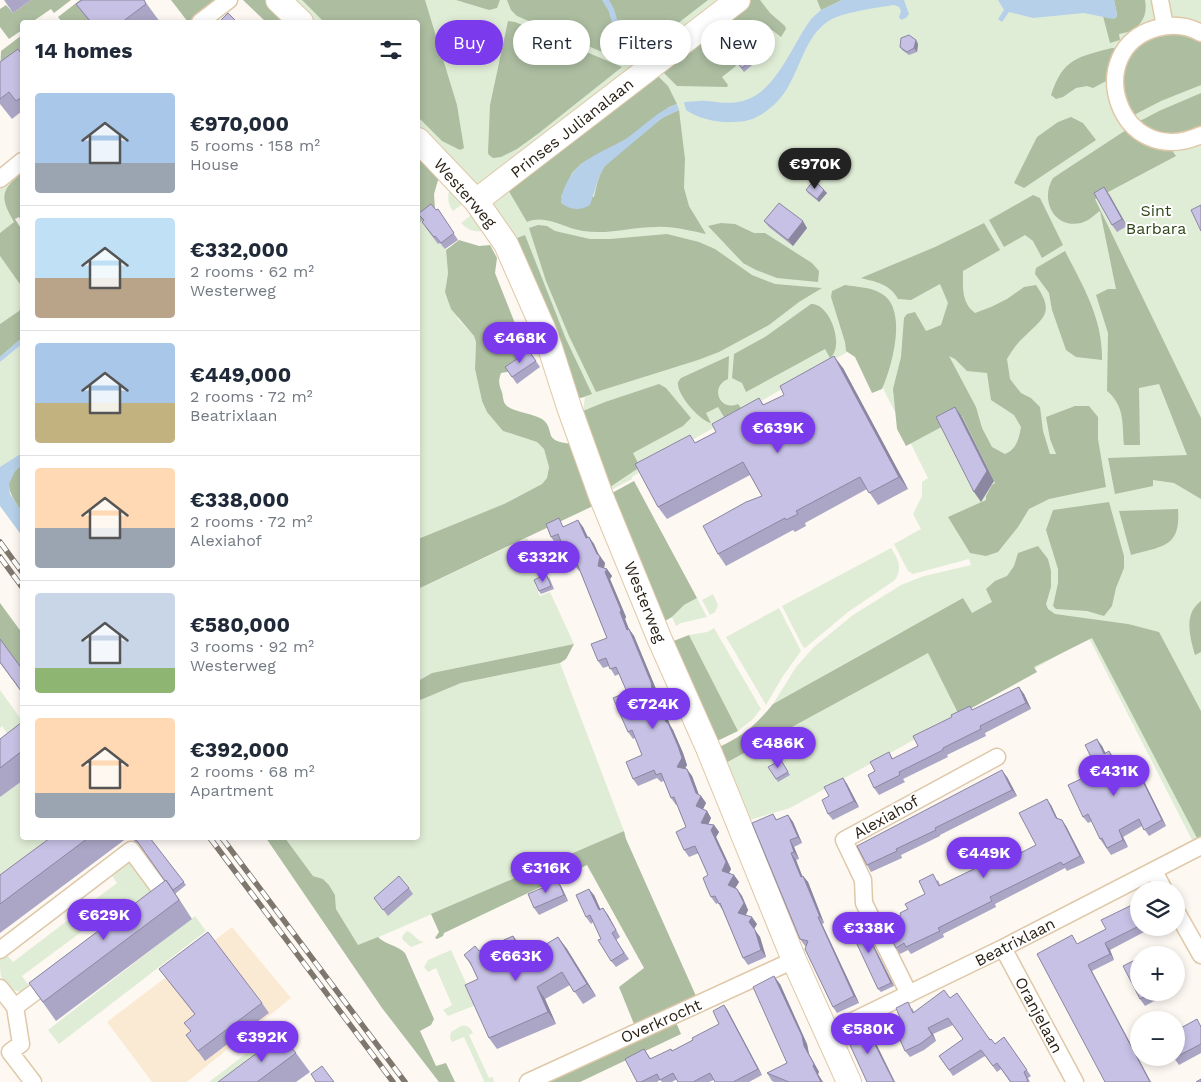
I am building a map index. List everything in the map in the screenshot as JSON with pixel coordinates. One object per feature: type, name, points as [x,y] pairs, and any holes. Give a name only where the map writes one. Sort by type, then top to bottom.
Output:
[{"type":"street","points":[[203,20],[229,0]]},
{"type":"street","points":[[278,0],[299,20]]},
{"type":"street","name":"Prinses Julianalaan","points":[[476,201],[738,0]]},
{"type":"street","points":[[1160,0],[1165,26]]},
{"type":"street","points":[[1201,33],[1186,27],[1165,26],[1143,34],[1126,49],[1119,61],[1115,86],[1117,100],[1122,112],[1129,122],[1145,135],[1164,142],[1184,141],[1201,135]]},
{"type":"street","name":"Westerweg","points":[[420,142],[476,201],[506,244],[546,335],[569,407],[601,496],[660,640],[708,748],[794,960],[849,1082]]},
{"type":"street","points":[[0,179],[20,163]]},
{"type":"street","name":"Alexiahof","points":[[909,994],[864,903],[863,880],[844,840],[997,757]]},
{"type":"street","name":"Beatrixlaan","points":[[826,1034],[1003,948],[1201,846]]},
{"type":"street","points":[[0,950],[131,850],[164,896],[149,908]]},
{"type":"street","points":[[1154,871],[1159,881]]},
{"type":"street","points":[[1185,927],[1201,955]]},
{"type":"street","name":"Oranjelaan","points":[[1003,948],[1075,1082]]},
{"type":"street","name":"Overkrocht","points":[[528,1082],[794,960]]},
{"type":"street","points":[[15,1007],[62,972]]},
{"type":"street","points":[[0,988],[15,1007],[21,1044],[5,1056],[33,1082]]},
{"type":"shaded area","points":[[232,927],[291,998],[187,1082],[152,1082],[107,1022]]},
{"type":"green space","points":[[31,0],[71,0],[54,13],[51,9],[35,20],[20,20],[20,31],[9,39],[0,27],[0,9],[6,5],[13,13]]},
{"type":"green space","points":[[80,0],[115,0],[87,20],[60,20],[58,17]]},
{"type":"green space","points":[[171,0],[216,0],[191,20],[186,20]]},
{"type":"green space","points":[[243,0],[269,0],[289,20],[264,20]]},
{"type":"green space","name":"Sint Barbara","points":[[288,0],[1201,0],[1201,840],[1194,844],[1089,638],[957,712],[959,715],[790,808],[746,821],[722,765],[903,631],[773,704],[796,667],[814,647],[853,615],[901,585],[924,576],[971,565],[969,559],[913,574],[908,571],[894,544],[921,529],[913,514],[922,496],[922,482],[928,478],[882,386],[858,346],[641,469],[632,479],[611,490],[583,413],[586,386],[420,135],[420,20],[308,20]]},
{"type":"green space","points":[[302,0],[425,0],[435,33],[435,65],[445,65],[457,105],[464,148],[460,150],[442,141],[420,119],[420,20],[322,20]]},
{"type":"green space","points":[[456,0],[500,0],[497,8],[489,10]]},
{"type":"green space","points":[[507,0],[708,0],[682,20],[600,20],[600,51],[590,47],[590,20],[526,20],[517,16],[511,10]]},
{"type":"green space","points":[[751,0],[760,0],[786,29],[781,37],[775,32],[775,20],[725,20]]},
{"type":"green space","points":[[817,0],[842,0],[821,10]]},
{"type":"green space","points":[[1114,0],[1145,0],[1146,6],[1140,23],[1130,34],[1128,32],[1119,34],[1120,40],[1110,43],[1103,16],[1116,18]]},
{"type":"green space","points":[[508,21],[513,22],[513,65],[590,65],[590,54],[600,58],[600,65],[617,65],[622,67],[517,149],[501,157],[493,158],[488,153],[490,105],[499,65],[503,65],[503,44]]},
{"type":"green space","points":[[1180,32],[1201,40],[1201,85],[1161,101],[1132,116],[1119,87],[1129,53],[1148,38]]},
{"type":"green space","points":[[20,37],[20,74],[0,74],[1,51]]},
{"type":"green space","points":[[701,39],[701,65],[735,65],[722,77],[728,85],[727,87],[677,86],[663,72],[662,69],[667,65],[691,65],[691,47]]},
{"type":"green space","points":[[1112,48],[1120,49],[1108,80],[1093,88],[1087,86],[1076,88],[1063,97],[1056,99],[1051,95],[1061,73],[1073,61]]},
{"type":"green space","points":[[656,74],[668,86],[677,104],[669,107],[628,138],[581,164],[572,173],[561,197],[594,197],[600,174],[608,162],[662,118],[679,110],[685,159],[684,188],[689,206],[706,234],[662,227],[592,232],[548,221],[534,220],[527,222],[507,188]]},
{"type":"green space","points":[[1201,93],[1201,130],[1158,135],[1138,122],[1159,111]]},
{"type":"green space","points":[[1071,117],[1083,123],[1096,140],[1024,188],[1014,183],[1037,137],[1058,122]]},
{"type":"green space","points":[[1129,128],[1146,145],[1156,149],[1160,146],[1171,149],[1176,156],[1095,199],[1201,418],[1201,499],[1174,483],[1153,480],[1153,486],[1115,494],[1108,458],[1187,455],[1159,384],[1139,388],[1140,445],[1124,445],[1122,415],[1117,403],[1107,391],[1108,333],[1096,295],[1108,289],[1116,289],[1100,211],[1084,222],[1071,224],[1056,217],[1049,203],[1049,186],[1053,178]]},
{"type":"green space","points":[[420,160],[439,177],[434,194],[435,209],[420,222]]},
{"type":"green space","points":[[20,169],[20,175],[10,185],[5,195],[7,207],[15,222],[0,233],[0,184]]},
{"type":"green space","points":[[20,175],[20,219],[19,217],[15,219],[20,227],[20,284],[0,256],[0,233],[14,222],[6,207],[4,195]]},
{"type":"green space","points":[[451,185],[465,202],[453,211],[448,199]]},
{"type":"green space","points":[[1033,195],[1040,198],[1063,245],[1042,258],[1033,241],[1025,235],[1004,247],[989,220]]},
{"type":"green space","points":[[475,212],[486,230],[472,231],[461,223]]},
{"type":"green space","points":[[423,218],[446,250],[448,273],[446,284],[458,319],[474,336],[476,342],[475,369],[482,401],[503,431],[537,442],[544,449],[549,467],[547,478],[542,484],[504,504],[420,538],[420,222]]},
{"type":"green space","points":[[721,223],[735,224],[754,233],[765,233],[812,263],[819,271],[818,282],[777,278],[743,263],[708,226]]},
{"type":"green space","points":[[984,223],[1000,250],[963,271],[965,300],[970,309],[975,313],[1007,299],[1024,287],[1036,285],[1042,294],[1046,308],[1045,314],[1021,339],[1007,359],[1010,379],[1021,393],[1031,398],[1040,407],[1043,431],[1050,454],[1056,454],[1050,439],[1046,417],[1075,406],[1089,406],[1098,417],[1098,439],[1106,487],[1049,499],[1029,509],[1018,527],[998,552],[986,556],[970,553],[948,517],[986,500],[986,496],[995,483],[962,416],[906,446],[897,429],[893,389],[901,357],[904,318],[907,314],[915,312],[926,331],[941,325],[948,303],[940,284],[911,300],[898,299],[887,287],[861,278],[935,247]],"holes":[[[949,356],[955,359],[967,371],[987,373],[991,400],[1014,415],[1021,427],[1017,443],[1009,452],[1005,454],[992,447],[982,428],[976,407]]]},
{"type":"green space","points":[[538,225],[590,239],[667,234],[699,242],[715,249],[752,275],[775,284],[822,288],[799,302],[769,325],[719,352],[596,392],[569,336],[546,281],[529,228]]},
{"type":"green space","points":[[525,235],[566,339],[592,394],[581,398],[576,397],[512,240]]},
{"type":"green space","points":[[459,240],[479,246],[490,245],[497,258],[495,273],[516,326],[520,330],[533,333],[539,349],[507,372],[501,373],[499,383],[504,403],[512,409],[542,419],[549,427],[552,438],[562,443],[572,444],[593,506],[420,588],[420,538],[504,504],[542,484],[547,478],[549,467],[544,449],[537,442],[503,431],[487,412],[482,401],[475,369],[476,342],[474,336],[451,309],[445,292],[448,273],[446,250]]},
{"type":"green space","points":[[1065,251],[1091,303],[1099,331],[1102,360],[1076,357],[1066,350],[1052,310],[1049,293],[1035,274],[1036,268]]},
{"type":"green space","points":[[0,256],[20,285],[20,311],[0,324]]},
{"type":"green space","points":[[845,285],[874,290],[882,294],[890,301],[894,312],[896,339],[890,367],[882,389],[872,393],[855,357],[846,351],[831,297],[832,291]]},
{"type":"green space","points":[[811,304],[824,310],[833,326],[836,344],[830,358],[825,349],[746,392],[742,383],[732,378],[734,354],[765,337]]},
{"type":"green space","points":[[20,309],[20,340],[0,357],[0,324]]},
{"type":"green space","points":[[20,346],[20,454],[2,467],[0,467],[0,362]]},
{"type":"green space","points":[[729,356],[728,379],[719,387],[719,398],[726,405],[738,404],[741,408],[724,417],[718,407],[706,413],[711,423],[695,412],[685,400],[678,387],[678,382],[681,378]]},
{"type":"green space","points":[[659,384],[666,388],[691,418],[683,426],[633,453],[640,467],[610,487],[583,411]]},
{"type":"green space","points":[[20,467],[20,509],[9,488],[9,482],[15,471]]},
{"type":"green space","points":[[634,481],[697,598],[684,605],[665,621],[612,493]]},
{"type":"green space","points":[[1109,502],[1124,556],[1124,568],[1116,588],[1112,606],[1104,616],[1087,611],[1056,609],[1053,606],[1058,583],[1058,569],[1046,530],[1053,510]]},
{"type":"green space","points":[[1178,509],[1178,522],[1173,538],[1160,547],[1131,555],[1119,511]]},
{"type":"green space","points":[[527,538],[545,579],[535,584],[540,596],[550,592],[574,644],[432,673],[420,680],[420,588]]},
{"type":"green space","points":[[1038,546],[1048,559],[1051,571],[1051,587],[1046,604],[1048,609],[1055,614],[1128,624],[1159,632],[1201,711],[1201,836],[1197,838],[1092,638],[1034,667],[1037,672],[959,715],[928,653],[722,765],[715,749],[747,730],[773,704],[963,598],[972,613],[992,602],[986,589],[995,581],[1007,576],[1014,566],[1018,553]]},
{"type":"green space","points":[[891,548],[899,564],[899,571],[895,580],[848,612],[805,648],[803,647],[782,606]]},
{"type":"green space","points":[[713,594],[718,605],[715,612],[710,615],[702,600]]},
{"type":"green space","points":[[697,598],[707,617],[676,626],[672,617],[684,605]]},
{"type":"green space","points":[[1201,601],[1201,652],[1195,655],[1189,626],[1192,612]]},
{"type":"green space","points":[[0,603],[20,630],[20,668],[0,642]]},
{"type":"green space","points":[[779,608],[801,651],[783,676],[766,705],[726,637]]},
{"type":"green space","points":[[714,628],[761,709],[752,720],[738,731],[689,635],[707,632]]},
{"type":"green space","points":[[689,635],[738,731],[713,743],[671,642]]},
{"type":"green space","points":[[574,644],[566,659],[560,663],[461,683],[420,700],[420,680],[432,673]]},
{"type":"green space","points":[[560,663],[624,831],[358,946],[336,909],[335,895],[329,885],[323,879],[313,876],[286,840],[420,840],[420,700],[461,683]]},
{"type":"green space","points":[[0,690],[20,718],[20,727],[10,737],[2,726],[0,728]]},
{"type":"green space","points":[[20,781],[20,840],[84,840],[0,903],[0,796]]},
{"type":"green space","points":[[624,831],[696,996],[634,1024],[619,987],[644,968],[587,865],[444,933],[443,936],[437,939],[435,938],[439,932],[431,914]]},
{"type":"green space","points":[[267,840],[286,840],[313,876],[323,879],[329,885],[335,895],[336,909],[358,945],[378,937],[405,953],[434,1019],[431,1025],[420,1031],[436,1066],[446,1063],[455,1082],[439,1082],[382,1008]]},
{"type":"green space","points":[[131,863],[136,865],[152,890],[151,895],[136,909],[127,898],[22,976],[31,988],[25,993],[11,988],[3,982],[0,971],[0,956],[5,953],[13,962],[117,883],[110,873],[125,864]]},
{"type":"green space","points":[[195,916],[206,931],[59,1044],[48,1030]]},
{"type":"green space","points":[[407,931],[424,942],[411,947],[402,939]]},
{"type":"green space","points":[[451,950],[476,1005],[448,1016],[443,1010],[452,1005],[436,968],[428,972],[424,967],[428,960]]},
{"type":"green space","points":[[675,1020],[681,1034],[580,1082],[546,1082]]},
{"type":"green space","points":[[461,1026],[467,1026],[472,1031],[473,1033],[469,1035],[489,1078],[493,1077],[494,1082],[483,1082],[464,1037],[452,1042],[450,1038],[451,1032]]},
{"type":"green space","points":[[281,1027],[293,1043],[243,1082],[209,1082]]},
{"type":"water","points":[[602,0],[609,0],[617,20],[611,20]]},
{"type":"water","points":[[842,0],[904,0],[909,14],[901,20],[899,17],[901,11],[899,7],[894,5],[850,13],[827,22],[810,41],[787,89],[779,100],[753,119],[739,122],[715,121],[696,116],[686,110],[684,102],[738,102],[751,98],[763,90],[773,80],[812,18],[821,10]]},
{"type":"water","points":[[998,0],[1114,0],[1117,14],[1116,18],[1113,19],[1084,13],[1033,18],[1009,12],[1002,22],[998,19],[1004,10]]},
{"type":"water","points":[[677,104],[679,110],[662,118],[604,167],[590,205],[575,209],[561,203],[567,183],[572,173],[579,166],[595,155],[626,139],[657,115]]},
{"type":"water","points":[[20,340],[20,346],[0,362],[0,357]]},
{"type":"water","points":[[20,454],[20,467],[15,471],[9,484],[10,494],[20,509],[20,533],[0,506],[0,467]]},
{"type":"building","points":[[82,0],[144,0],[146,4],[125,20],[89,20],[76,4]]},
{"type":"building","points":[[228,13],[235,20],[221,20]]},
{"type":"building","points":[[909,35],[916,40],[914,48],[907,52],[900,47],[901,38]]},
{"type":"building","points":[[18,49],[20,52],[20,98],[16,101],[9,92],[0,99],[0,62]]},
{"type":"building","points":[[814,180],[824,190],[817,199],[806,190]]},
{"type":"building","points":[[1104,187],[1122,219],[1112,225],[1094,193]]},
{"type":"building","points":[[779,203],[803,221],[788,240],[764,221]]},
{"type":"building","points":[[431,204],[436,210],[438,209],[454,233],[441,243],[422,222],[424,220],[420,216],[420,212]]},
{"type":"building","points":[[1201,205],[1201,231],[1191,210]]},
{"type":"building","points":[[529,351],[536,361],[512,377],[505,367]]},
{"type":"building","points":[[834,356],[899,477],[869,493],[860,477],[796,511],[798,514],[786,520],[785,518],[718,554],[703,526],[746,502],[762,496],[743,462],[658,507],[635,464],[690,435],[695,443],[716,432],[712,424],[759,398],[763,405],[784,395],[780,386]]},
{"type":"building","points":[[955,407],[987,471],[974,492],[936,417]]},
{"type":"building","points":[[559,518],[563,527],[578,520],[586,538],[589,537],[597,554],[600,556],[598,566],[607,569],[605,572],[627,630],[629,629],[651,682],[652,689],[678,746],[682,758],[677,767],[687,769],[696,793],[701,796],[696,806],[707,811],[701,823],[714,825],[711,830],[726,862],[722,871],[734,875],[728,885],[737,889],[744,903],[738,913],[752,917],[749,922],[755,930],[761,950],[743,958],[720,903],[715,896],[711,897],[707,888],[703,878],[708,875],[695,846],[684,850],[676,832],[686,827],[674,797],[671,798],[661,773],[656,775],[654,770],[633,779],[626,762],[642,755],[632,730],[628,732],[613,698],[627,692],[616,667],[610,669],[606,658],[598,661],[591,644],[607,638],[577,563],[574,564],[572,559],[568,560],[558,534],[551,537],[546,524]]},
{"type":"building","points":[[546,574],[551,586],[539,591],[534,580]]},
{"type":"building","points":[[0,639],[20,666],[20,689],[0,662]]},
{"type":"building","points":[[1019,687],[1026,703],[980,726],[981,729],[899,772],[900,775],[874,788],[868,775],[875,771],[870,762],[889,752],[892,759],[918,746],[913,736],[970,706],[972,710]]},
{"type":"building","points":[[20,724],[20,753],[0,768],[0,739]]},
{"type":"building","points":[[1097,739],[1104,754],[1109,751],[1116,766],[1132,759],[1162,820],[1144,830],[1139,819],[1119,830],[1123,840],[1107,848],[1102,838],[1100,839],[1088,814],[1083,817],[1068,785],[1098,771],[1085,745]]},
{"type":"building","points":[[781,760],[788,772],[776,779],[768,767]]},
{"type":"building","points":[[1002,770],[1012,790],[935,828],[936,830],[867,865],[857,846]]},
{"type":"building","points":[[843,778],[854,801],[828,814],[822,800],[829,796],[824,787]]},
{"type":"building","points":[[1047,799],[1056,818],[1062,820],[1080,856],[1063,865],[1061,862],[990,897],[992,901],[938,928],[940,931],[906,947],[904,943],[896,948],[884,924],[908,909],[905,904],[925,894],[919,881],[933,874],[939,886],[978,867],[973,858],[991,849],[999,864],[1036,845],[1019,813]]},
{"type":"building","points":[[773,814],[776,820],[788,815],[798,837],[790,840],[794,852],[791,853],[801,877],[803,876],[820,917],[818,917],[854,996],[833,1007],[805,949],[808,941],[800,939],[752,823]]},
{"type":"building","points":[[47,840],[85,840],[0,904],[0,875]]},
{"type":"building","points":[[135,840],[152,840],[184,882],[173,890]]},
{"type":"building","points":[[399,876],[409,888],[383,910],[374,898]]},
{"type":"building","points":[[166,880],[179,900],[43,1002],[29,983]]},
{"type":"building","points":[[558,881],[564,895],[534,908],[528,894]]},
{"type":"building","points":[[589,889],[599,910],[603,908],[616,930],[612,933],[624,953],[611,961],[598,940],[601,939],[590,915],[586,917],[576,895]]},
{"type":"building","points":[[1130,906],[1130,930],[1105,943],[1110,954],[1088,965],[1130,1044],[1130,1066],[1142,1066],[1150,1082],[1105,1082],[1037,954],[1072,935],[1077,944],[1106,929],[1101,920]]},
{"type":"building","points":[[860,919],[891,983],[878,989],[848,925]]},
{"type":"building","points":[[208,932],[262,1003],[198,1051],[186,1035],[191,1031],[184,1023],[195,1014],[159,969]]},
{"type":"building","points":[[513,936],[523,958],[558,937],[587,984],[574,992],[562,972],[537,987],[548,1012],[489,1038],[465,985],[478,979],[470,962],[464,955],[475,946],[479,951]]},
{"type":"building","points":[[1130,962],[1130,980],[1123,966]]},
{"type":"building","points":[[774,976],[821,1082],[789,1082],[767,1073],[787,1063],[753,987]]},
{"type":"building","points":[[944,990],[950,998],[957,993],[990,1040],[995,1044],[1004,1037],[1027,1070],[1024,1072],[1028,1081],[1011,1082],[997,1063],[993,1066],[981,1050],[949,1070],[939,1056],[963,1039],[948,1018],[928,1028],[932,1035],[920,1044],[905,1051],[893,1024],[901,1020],[896,1008],[908,1002],[913,1013]]},
{"type":"building","points":[[724,1005],[758,1069],[733,1082],[715,1082],[710,1073],[693,1082],[678,1082],[673,1073],[660,1080],[657,1074],[637,1082],[625,1059],[644,1049],[650,1059],[671,1049],[672,1051],[693,1040],[692,1038],[719,1024],[713,1011]]},
{"type":"building","points":[[1197,1019],[1201,1027],[1201,1044],[1185,1052],[1185,1026]]},
{"type":"building","points":[[864,1023],[894,1082],[867,1082],[844,1032]]},
{"type":"building","points":[[281,1035],[296,1053],[257,1082],[218,1082]]},
{"type":"building","points":[[322,1066],[334,1082],[316,1082],[311,1074]]},
{"type":"railway","points":[[0,542],[20,569]]},
{"type":"railway","points":[[0,557],[20,584]]},
{"type":"railway","points":[[212,840],[393,1082]]},
{"type":"railway","points":[[224,840],[405,1082]]}]
